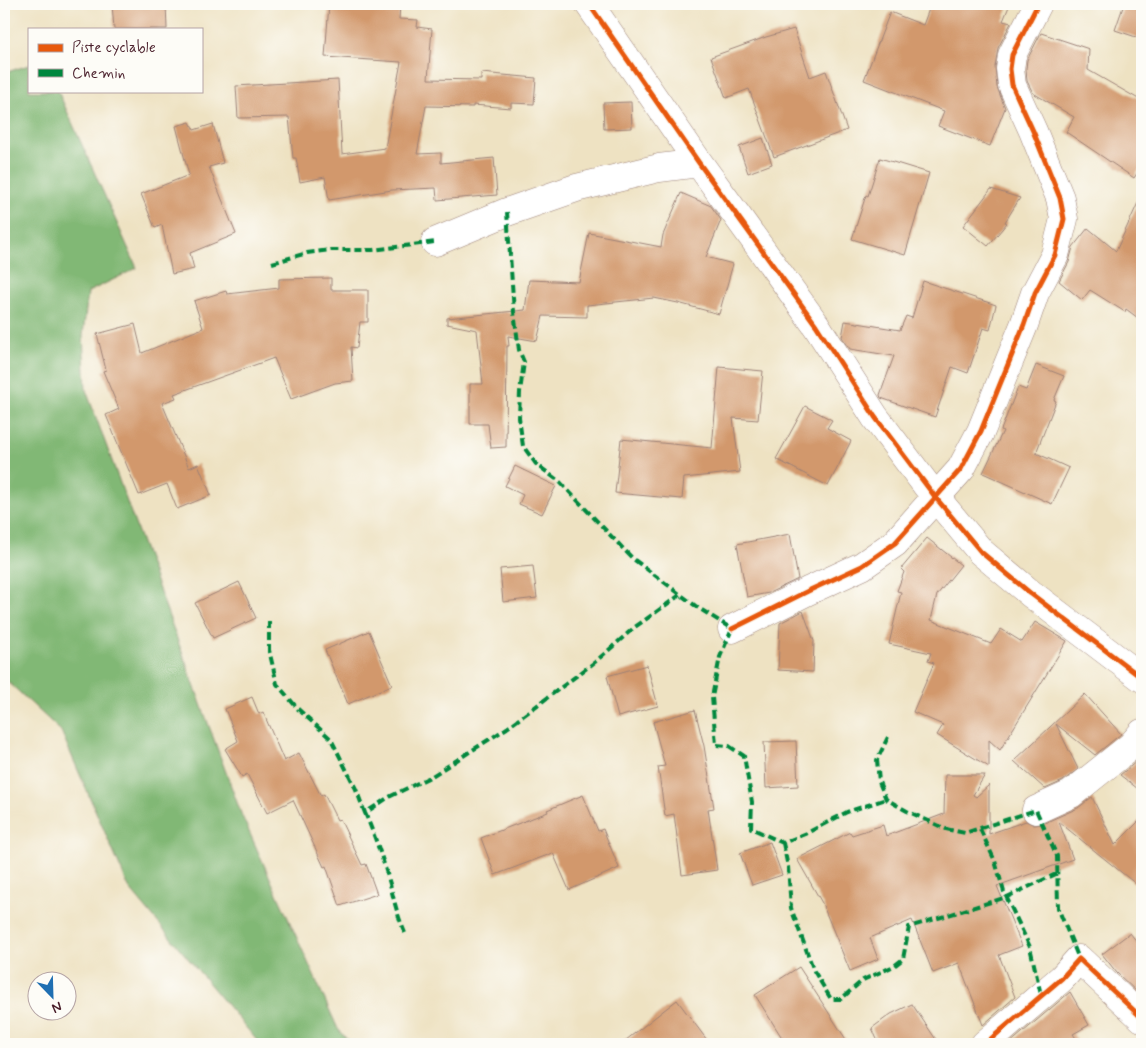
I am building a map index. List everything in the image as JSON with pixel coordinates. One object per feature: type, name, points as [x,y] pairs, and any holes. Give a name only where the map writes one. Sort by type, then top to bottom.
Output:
[{"type":"street","points":[[589,4],[699,163],[811,317],[875,417],[936,498],[981,552],[1030,593],[1142,678]]},
{"type":"street","points":[[732,629],[862,566],[895,543],[961,469],[981,431],[1035,293],[1055,255],[1064,219],[1060,198],[1012,85],[1010,69],[1012,55],[1038,4]]},
{"type":"street","points":[[435,242],[468,230],[507,212],[576,188],[659,168],[699,163]]},
{"type":"street","points":[[1036,810],[1071,794],[1131,746],[1142,733]]},
{"type":"street","points":[[985,1044],[1062,978],[1078,959],[1142,1018]]},
{"type":"green space","points":[[28,65],[28,92],[58,92],[137,268],[88,292],[83,335],[86,390],[242,816],[338,1029],[351,1044],[258,1044],[129,888],[61,731],[4,678],[4,73]]},
{"type":"building","points":[[112,4],[166,4],[167,28],[114,28]]},
{"type":"building","points":[[329,4],[400,4],[399,19],[418,20],[417,27],[432,29],[428,79],[481,80],[481,73],[536,78],[534,104],[511,103],[511,108],[473,105],[473,107],[426,106],[417,154],[441,153],[441,163],[494,158],[497,195],[437,200],[436,188],[392,190],[329,200],[325,177],[300,182],[296,158],[293,158],[289,117],[238,118],[236,86],[338,80],[342,154],[385,148],[401,62],[325,57]]},
{"type":"building","points":[[931,4],[1010,4],[1003,21],[1011,23],[998,48],[995,67],[997,87],[1005,108],[990,146],[938,126],[944,111],[864,80],[890,12],[923,25]]},
{"type":"building","points":[[1124,4],[1142,4],[1142,39],[1115,30]]},
{"type":"building","points":[[794,29],[810,77],[826,71],[847,130],[774,157],[749,89],[726,98],[711,57]]},
{"type":"building","points":[[1041,33],[1089,49],[1088,70],[1142,101],[1142,166],[1134,178],[1066,132],[1074,117],[1033,93],[1027,81],[1027,60]]},
{"type":"building","points":[[631,102],[632,128],[604,129],[603,103]]},
{"type":"building","points":[[190,122],[194,130],[213,124],[223,163],[209,167],[236,234],[190,253],[194,269],[172,274],[162,225],[155,228],[141,194],[189,175],[176,126]]},
{"type":"building","points":[[763,138],[772,164],[748,173],[739,147]]},
{"type":"building","points":[[880,158],[929,173],[905,255],[852,239]]},
{"type":"building","points":[[991,189],[1020,198],[1005,222],[1007,223],[988,246],[963,226]]},
{"type":"building","points":[[681,193],[711,206],[721,220],[706,257],[733,264],[719,314],[654,298],[587,305],[587,317],[543,316],[537,341],[508,336],[506,447],[491,448],[488,424],[470,424],[470,384],[483,384],[477,330],[447,324],[447,318],[525,310],[529,280],[579,282],[589,233],[661,247],[663,235]]},
{"type":"building","points":[[1142,194],[1142,321],[1126,309],[1125,312],[1090,290],[1082,300],[1059,281],[1069,262],[1073,247],[1088,228],[1116,251]]},
{"type":"building","points":[[331,278],[331,290],[368,290],[368,322],[360,322],[357,348],[351,347],[353,381],[335,383],[291,399],[274,358],[174,394],[176,398],[162,403],[189,468],[198,464],[211,495],[177,509],[167,484],[139,495],[106,415],[119,409],[103,371],[106,370],[97,334],[135,324],[142,353],[203,328],[194,301],[226,291],[227,294],[279,288],[279,279]]},
{"type":"building","points":[[923,281],[996,305],[990,330],[983,328],[968,373],[952,367],[935,417],[881,398],[880,395],[894,356],[850,349],[842,337],[845,321],[900,330],[906,316],[912,318]]},
{"type":"building","points":[[1036,365],[1064,376],[1036,453],[1069,468],[1052,504],[983,473],[1003,431],[1001,430],[1018,387],[1026,390]]},
{"type":"building","points":[[719,367],[763,371],[758,420],[733,418],[740,472],[684,478],[682,499],[615,493],[621,439],[712,448]]},
{"type":"building","points":[[805,406],[832,420],[827,428],[851,441],[828,486],[776,459]]},
{"type":"building","points":[[515,466],[556,486],[542,514],[519,504],[523,495],[505,486]]},
{"type":"building","points":[[790,534],[798,579],[769,593],[747,597],[737,544]]},
{"type":"building","points":[[927,538],[961,565],[937,595],[931,620],[991,644],[1001,629],[1022,642],[1035,622],[1067,641],[1000,750],[989,740],[989,767],[937,735],[943,725],[913,712],[934,663],[928,661],[931,653],[889,644],[901,592],[897,591],[904,572],[901,569]]},
{"type":"building","points":[[533,566],[537,598],[503,602],[500,569]]},
{"type":"building","points":[[239,582],[256,618],[213,638],[195,603]]},
{"type":"building","points":[[803,611],[814,641],[813,672],[778,670],[780,623]]},
{"type":"building","points":[[369,631],[392,685],[348,704],[325,650]]},
{"type":"building","points":[[647,665],[658,706],[618,717],[607,676]]},
{"type":"building","points":[[1085,694],[1121,734],[1095,755],[1056,724],[1078,769],[1063,781],[1045,789],[1014,761]]},
{"type":"building","points":[[252,697],[259,714],[263,712],[284,761],[299,753],[321,796],[324,794],[337,820],[340,819],[362,865],[366,864],[377,894],[340,906],[326,866],[324,867],[293,800],[267,813],[247,774],[242,777],[225,749],[238,741],[225,709]]},
{"type":"building","points":[[695,710],[704,746],[714,808],[708,809],[717,870],[682,875],[674,814],[665,816],[658,767],[665,766],[653,722]]},
{"type":"building","points":[[796,741],[798,786],[766,788],[764,742]]},
{"type":"building","points":[[1142,757],[1142,792],[1120,775]]},
{"type":"building","points":[[945,775],[985,775],[973,795],[976,797],[989,785],[989,834],[1026,821],[1034,825],[1042,824],[1078,808],[1092,797],[1115,845],[1142,818],[1142,889],[1059,822],[1073,859],[997,886],[1022,946],[999,955],[1015,997],[983,1025],[959,963],[933,973],[912,920],[870,938],[878,959],[850,971],[822,903],[797,859],[850,832],[852,835],[883,825],[886,836],[944,814]]},
{"type":"building","points":[[583,795],[598,831],[603,829],[619,868],[569,890],[553,853],[495,875],[481,838],[548,812],[547,810]]},
{"type":"building","points":[[770,842],[782,875],[752,885],[740,853]]},
{"type":"building","points":[[1130,933],[1142,948],[1142,997],[1117,973],[1102,954]]},
{"type":"building","points":[[799,967],[849,1044],[786,1044],[755,995]]},
{"type":"building","points":[[1070,992],[1089,1025],[1073,1034],[1080,1044],[1009,1044]]},
{"type":"building","points":[[677,1000],[710,1044],[621,1044]]},
{"type":"building","points":[[912,1004],[939,1044],[879,1044],[872,1028],[891,1014]]},
{"type":"marked path","points":[[507,212],[514,312],[519,350],[524,362],[519,418],[523,446],[536,464],[560,482],[632,558],[697,607],[732,629],[720,657],[712,697],[716,745],[729,746],[744,756],[752,802],[751,828],[783,843],[847,812],[886,799]]},
{"type":"marked path","points":[[272,263],[307,253],[331,250],[373,250],[435,242]]},
{"type":"marked path","points":[[405,933],[382,857],[365,813],[389,797],[432,776],[507,728],[595,662],[635,627],[680,595]]},
{"type":"marked path","points":[[269,621],[269,650],[277,684],[298,709],[331,739],[356,789],[365,813]]},
{"type":"marked path","points":[[888,737],[877,760],[879,782],[886,799],[907,811],[946,829],[965,833],[1036,810],[1057,856],[1058,908],[1079,959]]},
{"type":"marked path","points":[[980,829],[995,861],[1004,892],[1030,947],[1041,995]]},
{"type":"marked path","points":[[783,843],[788,867],[791,908],[814,971],[831,999],[841,999],[863,980],[894,966],[903,959],[909,927],[1007,897],[1058,873]]},
{"type":"cycle path","points":[[589,4],[699,163],[816,325],[875,417],[936,498],[981,552],[1030,593],[1142,678]]},
{"type":"cycle path","points":[[732,629],[862,566],[895,543],[961,469],[981,431],[1035,293],[1055,255],[1064,219],[1060,198],[1012,85],[1010,69],[1012,55],[1038,4]]},
{"type":"cycle path","points":[[985,1044],[1062,978],[1079,959],[1142,1018]]}]
